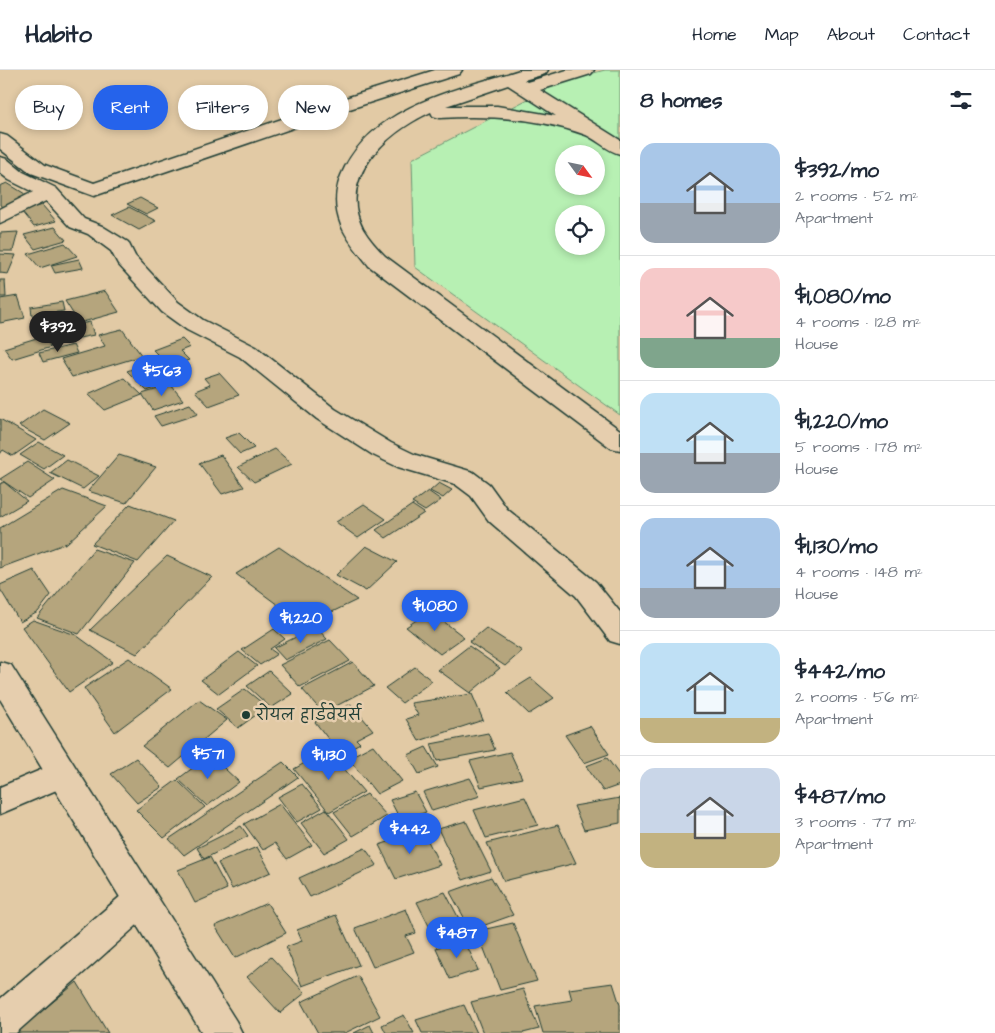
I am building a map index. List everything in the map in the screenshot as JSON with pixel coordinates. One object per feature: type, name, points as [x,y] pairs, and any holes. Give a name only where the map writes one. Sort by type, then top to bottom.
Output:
[{"type":"street","points":[[390,70],[412,83]]},
{"type":"street","points":[[0,140],[38,169],[94,190],[327,110],[453,70]]},
{"type":"street","points":[[517,84],[539,70]]},
{"type":"street","points":[[585,70],[517,84],[411,114],[374,140],[363,152],[349,177],[347,209],[352,226],[364,246],[378,261],[620,442]]},
{"type":"street","points":[[517,84],[620,148]]},
{"type":"street","points":[[411,114],[485,110],[544,117],[591,131]]},
{"type":"street","points":[[0,163],[16,176],[49,192],[77,223],[95,230],[120,247],[126,260],[170,307],[195,326],[248,352],[326,414],[382,450],[407,461],[464,478],[480,490],[498,515],[586,589],[620,633]]},
{"type":"street","points":[[0,217],[49,192]]},
{"type":"street","points":[[0,673],[223,1033]]},
{"type":"street","points":[[0,801],[62,774]]},
{"type":"street","points":[[0,1023],[141,900]]},
{"type":"green space","points":[[605,70],[620,70],[620,415],[415,267],[412,159],[563,81]]},
{"type":"building","points":[[7,183],[30,197],[6,208],[0,205],[0,186]]},
{"type":"building","points":[[140,198],[158,208],[146,214],[127,204]]},
{"type":"building","points":[[42,205],[56,221],[34,227],[21,211]]},
{"type":"building","points":[[129,207],[156,221],[139,230],[112,215]]},
{"type":"building","points":[[55,227],[66,240],[35,249],[24,235]]},
{"type":"building","points":[[18,232],[13,251],[0,251],[0,233]]},
{"type":"building","points":[[65,243],[77,256],[40,268],[28,254]]},
{"type":"building","points":[[0,254],[16,255],[8,274],[0,273]]},
{"type":"building","points":[[79,259],[83,268],[55,273],[51,265]]},
{"type":"building","points":[[0,280],[5,280],[6,297],[0,297]]},
{"type":"building","points":[[105,291],[119,312],[79,323],[65,301]]},
{"type":"building","points":[[18,296],[25,318],[0,323],[0,299]]},
{"type":"building","points":[[62,302],[64,311],[32,316],[31,307]]},
{"type":"building","points":[[90,322],[94,335],[55,343],[51,330]]},
{"type":"building","points":[[122,329],[142,356],[72,377],[61,359],[105,346],[98,335]]},
{"type":"building","points":[[43,336],[51,347],[12,359],[4,348]]},
{"type":"building","points":[[182,339],[190,347],[180,351],[189,360],[170,367],[153,350]]},
{"type":"building","points":[[73,345],[77,353],[43,362],[39,353]]},
{"type":"building","points":[[148,363],[168,383],[147,391],[127,371]]},
{"type":"building","points":[[219,373],[239,395],[209,406],[195,391],[210,385],[204,378]]},
{"type":"building","points":[[124,378],[142,395],[105,410],[88,394]]},
{"type":"building","points":[[171,385],[183,400],[153,410],[142,394]]},
{"type":"building","points":[[190,404],[198,414],[161,426],[154,416]]},
{"type":"building","points":[[43,409],[70,423],[45,440],[19,426]]},
{"type":"building","points":[[0,419],[36,440],[13,456],[3,450],[0,454]]},
{"type":"building","points":[[239,433],[254,448],[240,454],[225,438]]},
{"type":"building","points":[[39,442],[63,455],[44,469],[20,455]]},
{"type":"building","points":[[275,449],[292,464],[254,482],[238,467]]},
{"type":"building","points":[[119,455],[156,467],[126,503],[88,491]]},
{"type":"building","points":[[221,455],[244,487],[222,494],[199,463]]},
{"type":"building","points":[[67,460],[99,476],[83,489],[50,473]]},
{"type":"building","points":[[27,462],[55,480],[28,498],[0,479]]},
{"type":"building","points":[[4,482],[27,501],[0,517],[0,484]]},
{"type":"building","points":[[439,483],[452,490],[443,498],[430,491]]},
{"type":"building","points":[[63,490],[107,506],[67,543],[0,568],[0,528]]},
{"type":"building","points":[[428,491],[441,500],[425,511],[412,503]]},
{"type":"building","points":[[130,504],[174,521],[138,562],[92,544]]},
{"type":"building","points":[[364,504],[386,519],[358,538],[336,522]]},
{"type":"building","points":[[412,505],[424,513],[386,538],[376,530]]},
{"type":"building","points":[[366,546],[397,562],[366,591],[336,575]]},
{"type":"building","points":[[279,547],[357,600],[305,625],[236,574]]},
{"type":"building","points":[[94,549],[135,563],[79,634],[37,618]]},
{"type":"building","points":[[167,556],[212,577],[137,654],[90,630]]},
{"type":"building","points":[[34,570],[51,595],[38,612],[20,622],[0,589],[0,585]]},
{"type":"building","points":[[430,611],[464,637],[440,654],[406,627]]},
{"type":"building","points":[[33,620],[76,635],[113,662],[69,692],[22,627]]},
{"type":"building","points":[[316,627],[327,639],[285,660],[274,648]]},
{"type":"building","points":[[486,628],[522,651],[505,666],[469,642]]},
{"type":"building","points":[[274,629],[285,639],[270,649],[277,654],[260,665],[242,650]]},
{"type":"building","points":[[330,640],[350,661],[300,687],[280,665]]},
{"type":"building","points":[[469,646],[500,668],[470,693],[438,670]]},
{"type":"building","points":[[239,652],[257,666],[219,694],[201,680]]},
{"type":"building","points":[[129,658],[172,689],[115,732],[84,688]]},
{"type":"building","points":[[353,662],[374,686],[323,713],[302,689]]},
{"type":"building","points":[[415,667],[432,681],[402,703],[385,688]]},
{"type":"building","points":[[269,671],[293,694],[271,708],[247,686]]},
{"type":"building","points":[[531,678],[554,698],[529,714],[507,693]]},
{"type":"building","points":[[245,689],[267,707],[238,728],[216,709]]},
{"type":"building","points":[[472,694],[483,720],[419,741],[406,719],[418,715],[411,703]]},
{"type":"building","points":[[199,700],[227,720],[170,768],[142,746]]},
{"type":"building","points":[[351,704],[373,730],[356,739],[360,743],[340,754],[315,722]]},
{"type":"building","points":[[590,726],[609,754],[584,763],[565,735]]},
{"type":"building","points":[[488,733],[495,750],[437,761],[431,744]]},
{"type":"building","points":[[373,745],[402,781],[377,794],[348,758]]},
{"type":"building","points":[[426,747],[438,767],[419,774],[408,755]]},
{"type":"building","points":[[328,750],[364,792],[329,812],[294,769]]},
{"type":"building","points":[[510,752],[522,778],[481,787],[470,761]]},
{"type":"building","points":[[210,755],[239,782],[207,806],[178,779]]},
{"type":"building","points":[[136,758],[162,787],[137,803],[111,774]]},
{"type":"building","points":[[607,758],[620,776],[620,785],[603,791],[586,766]]},
{"type":"building","points":[[283,762],[298,777],[184,855],[169,839]]},
{"type":"building","points":[[470,778],[480,796],[432,811],[423,792]]},
{"type":"building","points":[[177,780],[205,807],[164,838],[136,810]]},
{"type":"building","points":[[302,784],[322,808],[297,822],[278,797]]},
{"type":"building","points":[[415,792],[426,812],[401,821],[390,800]]},
{"type":"building","points":[[367,794],[387,816],[353,836],[334,812]]},
{"type":"building","points":[[525,797],[538,825],[486,838],[474,810]]},
{"type":"building","points":[[620,798],[620,823],[584,830],[574,806]]},
{"type":"building","points":[[280,804],[312,845],[287,859],[275,843],[263,850],[244,824]]},
{"type":"building","points":[[326,809],[349,839],[324,853],[301,823]]},
{"type":"building","points":[[466,821],[491,871],[463,880],[438,829]]},
{"type":"building","points":[[558,825],[576,863],[504,881],[487,843]]},
{"type":"building","points":[[241,826],[248,836],[204,859],[197,848]]},
{"type":"building","points":[[423,831],[440,865],[396,879],[379,845]]},
{"type":"building","points":[[257,847],[271,872],[232,889],[218,863]]},
{"type":"building","points":[[365,848],[377,865],[310,897],[299,878]]},
{"type":"building","points":[[210,857],[227,889],[195,903],[178,870]]},
{"type":"building","points":[[491,877],[513,915],[471,930],[450,892]]},
{"type":"building","points":[[445,892],[466,932],[437,942],[417,902]]},
{"type":"building","points":[[267,903],[286,933],[235,958],[215,926]]},
{"type":"building","points":[[406,909],[416,933],[406,936],[414,952],[373,967],[355,928]]},
{"type":"building","points":[[336,915],[359,965],[302,986],[286,947],[302,941],[297,930]]},
{"type":"building","points":[[513,923],[537,981],[500,990],[477,931]]},
{"type":"building","points":[[464,939],[478,970],[450,979],[436,948]]},
{"type":"building","points":[[271,957],[305,993],[280,1013],[247,977]]},
{"type":"building","points":[[358,976],[380,1016],[345,1033],[318,1033],[301,1002]]},
{"type":"building","points":[[77,982],[108,1033],[15,1033]]},
{"type":"building","points":[[613,983],[620,1005],[620,1033],[543,1033],[535,1006],[572,1000],[569,989]]},
{"type":"building","points":[[523,989],[539,1029],[523,1033],[483,1033],[471,1002]]},
{"type":"building","points":[[464,1005],[477,1033],[422,1033],[416,1020]]},
{"type":"building","points":[[404,1015],[414,1033],[386,1033],[382,1025]]},
{"type":"building","points":[[370,1025],[374,1033],[354,1033]]},
{"type":"place","name":"रोयल हार्डवेयर्स","points":[[246,715]]}]
